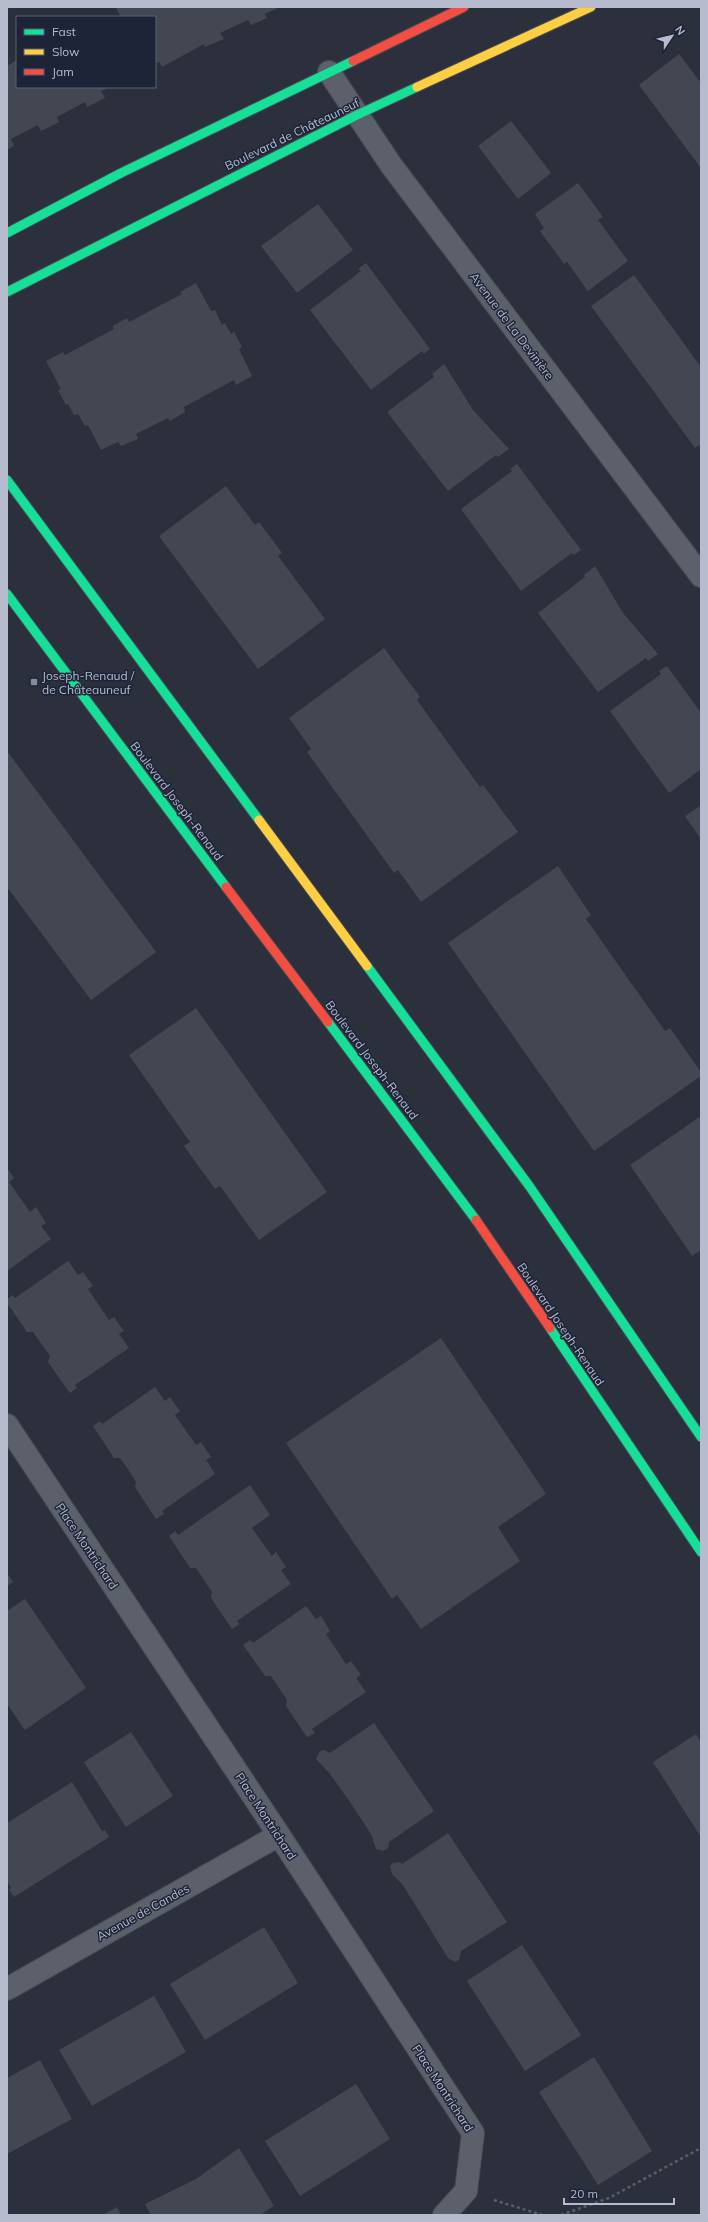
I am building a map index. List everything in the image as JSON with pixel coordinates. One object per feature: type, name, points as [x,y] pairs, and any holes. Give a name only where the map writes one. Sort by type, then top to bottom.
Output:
[{"type":"street","points":[[7,233],[121,173],[464,7]]},
{"type":"street","name":"Boulevard de Châteauneuf","points":[[7,292],[357,115],[591,7]]},
{"type":"street","name":"Avenue de La Devinière","points":[[329,72],[390,165],[701,576]]},
{"type":"street","points":[[7,480],[530,1187],[701,1437]]},
{"type":"street","name":"Boulevard Joseph-Renaud","points":[[7,594],[483,1229],[701,1552]]},
{"type":"street","name":"Place Montrichard","points":[[7,1425],[279,1835],[473,2134],[466,2191]]},
{"type":"street","name":"Avenue de Candes","points":[[7,1989],[279,1835]]},
{"type":"street","points":[[444,2215],[466,2191]]},
{"type":"path","points":[[561,2215],[609,2198],[701,2148]]},
{"type":"path","points":[[466,2191],[542,2215]]},
{"type":"building","points":[[280,7],[265,14],[267,18],[251,25],[248,20],[220,33],[224,39],[205,47],[204,44],[162,67],[159,62],[156,64],[156,16],[120,16],[116,8]]},
{"type":"building","points":[[679,54],[701,83],[701,168],[639,85]]},
{"type":"building","points":[[16,61],[16,88],[108,88],[101,91],[105,98],[87,107],[85,102],[57,117],[59,122],[41,131],[38,125],[11,139],[14,146],[7,150],[7,66]]},
{"type":"building","points":[[511,121],[551,173],[518,199],[478,146]]},
{"type":"building","points":[[578,183],[603,217],[598,220],[628,261],[588,291],[567,262],[564,264],[540,231],[544,228],[535,214]]},
{"type":"building","points":[[318,204],[353,250],[297,293],[261,246]]},
{"type":"building","points":[[366,263],[430,349],[424,354],[422,351],[371,390],[310,310],[361,271],[358,269]]},
{"type":"building","points":[[634,275],[701,367],[701,444],[695,448],[591,306]]},
{"type":"building","points":[[196,283],[211,311],[215,310],[222,325],[225,323],[231,334],[234,332],[242,347],[239,349],[252,376],[236,385],[234,380],[184,407],[185,412],[170,421],[168,418],[136,434],[138,439],[121,446],[118,442],[101,450],[88,425],[85,426],[78,414],[74,415],[68,404],[66,405],[58,390],[61,389],[46,361],[63,352],[65,355],[114,329],[113,326],[127,318],[129,322],[182,294],[180,292]]},
{"type":"building","points":[[444,364],[473,410],[509,449],[498,457],[496,455],[448,491],[387,412],[434,377],[432,374]]},
{"type":"building","points":[[517,464],[581,550],[574,555],[572,553],[521,591],[461,509],[512,471],[510,469]]},
{"type":"building","points":[[226,486],[255,525],[259,522],[282,553],[278,556],[325,619],[258,669],[159,536]]},
{"type":"building","points":[[595,566],[623,613],[658,654],[648,661],[646,658],[598,692],[538,613],[585,577],[584,575]]},
{"type":"building","points":[[384,648],[420,697],[417,700],[480,787],[483,785],[518,832],[421,902],[398,870],[394,873],[307,752],[311,749],[289,718]]},
{"type":"building","points":[[667,666],[701,713],[701,769],[669,793],[610,711],[661,674],[659,671]]},
{"type":"building","points":[[7,751],[156,952],[91,1000],[7,887]]},
{"type":"building","points":[[701,805],[701,839],[685,816]]},
{"type":"building","points":[[558,866],[591,915],[586,919],[665,1031],[670,1028],[701,1072],[701,1076],[594,1151],[448,943]]},
{"type":"building","points":[[196,1008],[327,1192],[259,1240],[220,1186],[215,1189],[184,1146],[190,1142],[129,1055]]},
{"type":"building","points":[[701,1116],[701,1250],[692,1256],[630,1165]]},
{"type":"building","points":[[7,1168],[14,1178],[9,1182],[30,1212],[36,1207],[46,1223],[41,1226],[51,1239],[7,1271]]},
{"type":"building","points":[[68,1261],[78,1275],[83,1272],[93,1286],[88,1289],[109,1320],[114,1317],[124,1331],[119,1334],[129,1348],[75,1385],[77,1388],[70,1393],[48,1362],[50,1356],[33,1332],[27,1332],[7,1303],[7,1299],[13,1295],[15,1298]]},
{"type":"building","points":[[441,1338],[546,1494],[498,1527],[520,1561],[421,1629],[397,1595],[392,1599],[286,1443]]},
{"type":"building","points":[[155,1387],[165,1401],[170,1397],[180,1411],[175,1415],[196,1445],[201,1442],[211,1457],[206,1460],[215,1474],[162,1511],[164,1514],[156,1519],[135,1487],[136,1482],[128,1469],[120,1458],[114,1458],[93,1426],[100,1421],[102,1424]]},
{"type":"building","points":[[250,1485],[270,1515],[252,1528],[272,1556],[276,1552],[286,1567],[281,1570],[291,1584],[237,1621],[240,1624],[232,1629],[211,1598],[212,1592],[196,1568],[190,1568],[169,1536],[175,1531],[178,1535]]},
{"type":"building","points":[[7,1573],[13,1582],[7,1586]]},
{"type":"building","points":[[25,1599],[86,1688],[25,1730],[7,1704],[7,1611]]},
{"type":"building","points":[[306,1606],[316,1619],[321,1616],[330,1631],[326,1634],[346,1664],[351,1661],[361,1675],[356,1678],[366,1692],[312,1729],[315,1733],[307,1737],[286,1706],[287,1700],[271,1676],[265,1676],[243,1645],[250,1640],[253,1643]]},
{"type":"building","points":[[374,1723],[434,1811],[389,1842],[388,1848],[383,1851],[376,1849],[371,1834],[350,1802],[330,1774],[316,1759],[320,1751],[324,1750],[330,1753]]},
{"type":"building","points":[[131,1732],[173,1796],[126,1827],[84,1762]]},
{"type":"building","points":[[696,1734],[701,1743],[701,1837],[653,1762]]},
{"type":"building","points":[[72,1782],[102,1831],[105,1830],[109,1837],[14,1897],[9,1890],[11,1888],[7,1881],[7,1823]]},
{"type":"building","points":[[448,1833],[507,1922],[461,1951],[459,1960],[455,1962],[448,1958],[403,1885],[392,1874],[390,1866],[393,1863],[400,1862],[402,1864]]},
{"type":"building","points":[[264,1927],[298,1983],[205,2040],[170,1984]]},
{"type":"building","points":[[522,1945],[581,2035],[525,2071],[467,1981]]},
{"type":"building","points":[[154,1996],[186,2052],[92,2106],[59,2050]]},
{"type":"building","points":[[594,2057],[652,2151],[598,2185],[539,2092]]},
{"type":"building","points":[[40,2060],[72,2119],[7,2154],[7,2078]]},
{"type":"building","points":[[356,2084],[390,2139],[300,2196],[265,2141]]},
{"type":"building","points":[[239,2148],[274,2206],[260,2215],[151,2215],[145,2204],[196,2179]]},
{"type":"building","points":[[117,2207],[121,2215],[103,2215]]},
{"type":"traffic: fast","points":[[7,233],[121,173],[353,61]]},
{"type":"traffic: fast","points":[[7,292],[357,115],[417,87]]},
{"type":"traffic: fast","points":[[7,480],[259,820]]},
{"type":"traffic: fast","points":[[7,594],[226,887]]},
{"type":"traffic: fast","points":[[367,966],[530,1187],[701,1437]]},
{"type":"traffic: fast","points":[[328,1022],[476,1220]]},
{"type":"traffic: fast","points":[[550,1328],[701,1552]]},
{"type":"traffic: slow","points":[[417,87],[591,7]]},
{"type":"traffic: slow","points":[[259,820],[367,966]]},
{"type":"traffic: jam","points":[[353,61],[464,7]]},
{"type":"traffic: jam","points":[[226,887],[328,1022]]},
{"type":"traffic: jam","points":[[476,1220],[550,1328]]},
{"type":"place","name":"Joseph-Renaud / de Châteauneuf","points":[[34,682]]}]
